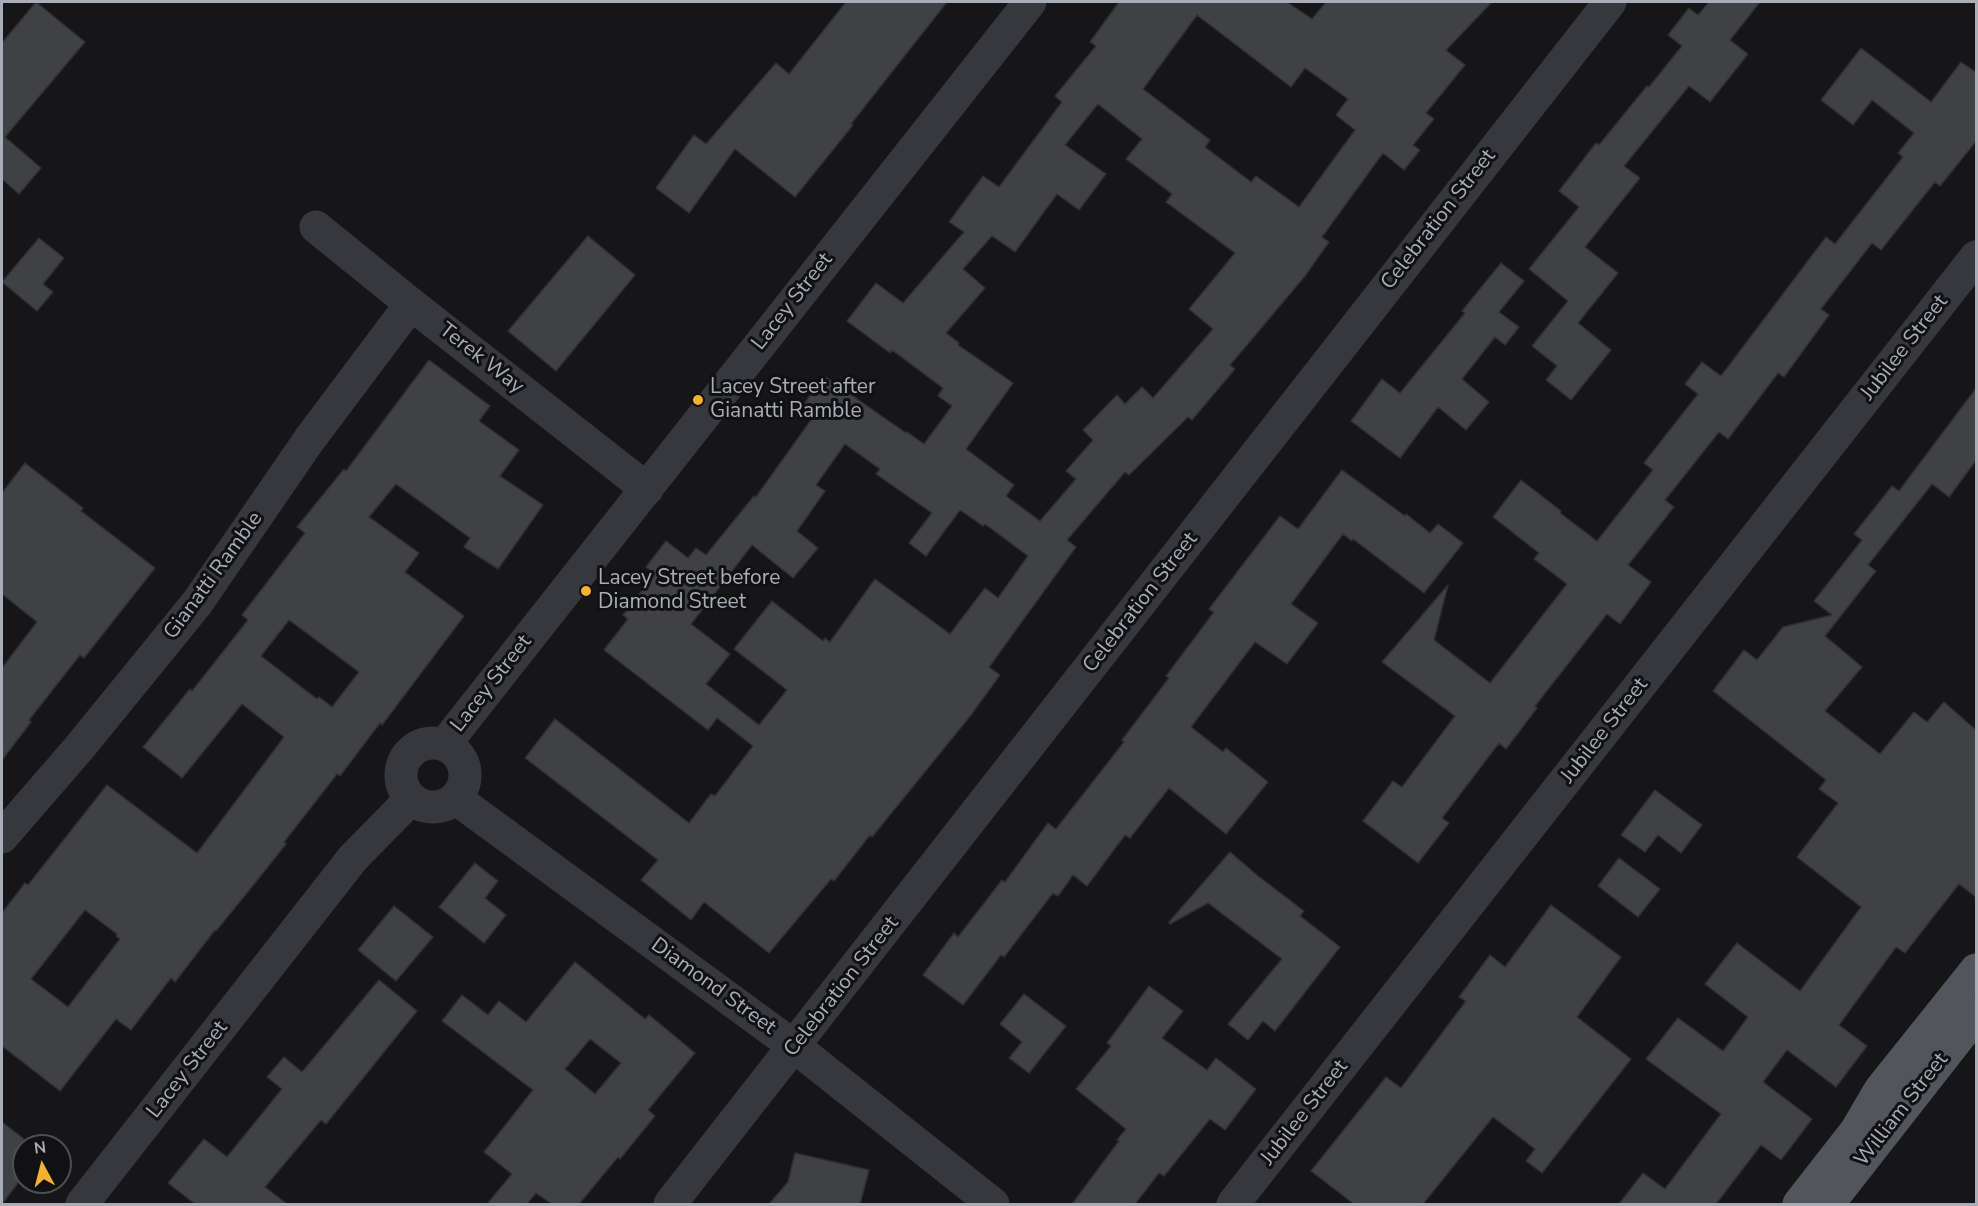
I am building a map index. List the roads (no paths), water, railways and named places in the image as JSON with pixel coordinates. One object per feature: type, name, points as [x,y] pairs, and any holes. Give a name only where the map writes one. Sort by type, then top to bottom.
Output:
[{"type":"main road","name":"William Street","points":[[1799,1204],[1856,1131],[1880,1090],[1977,970]]},
{"type":"main road","name":"William Street","points":[[1905,1058],[1937,1032],[1977,987]]},
{"type":"main road","name":"William Street","points":[[1828,1204],[1977,1015]]},
{"type":"street","name":"Lacey Street","points":[[445,744],[1030,2]]},
{"type":"street","name":"Celebration Street","points":[[670,1204],[1610,2]]},
{"type":"street","name":"Terek Way","points":[[316,226],[411,304],[647,489]]},
{"type":"street","name":"Jubilee Street","points":[[1233,1204],[1977,257]]},
{"type":"street","name":"Gianatti Ramble","points":[[2,837],[80,748],[197,603],[309,440],[411,304]]},
{"type":"street","points":[[425,743],[445,744],[462,760],[466,777],[462,790],[455,798],[442,806],[424,806],[411,799],[401,782],[402,764],[411,751],[425,743]]},
{"type":"street","name":"Diamond Street","points":[[455,798],[795,1047],[993,1204]]},
{"type":"street","name":"Lacey Street","points":[[82,1204],[353,858],[411,799]]},
{"type":"place","name":"Lacey Street after Gianatti Ramble","points":[[698,400]]},
{"type":"place","name":"Lacey Street before Diamond Street","points":[[586,591]]}]
